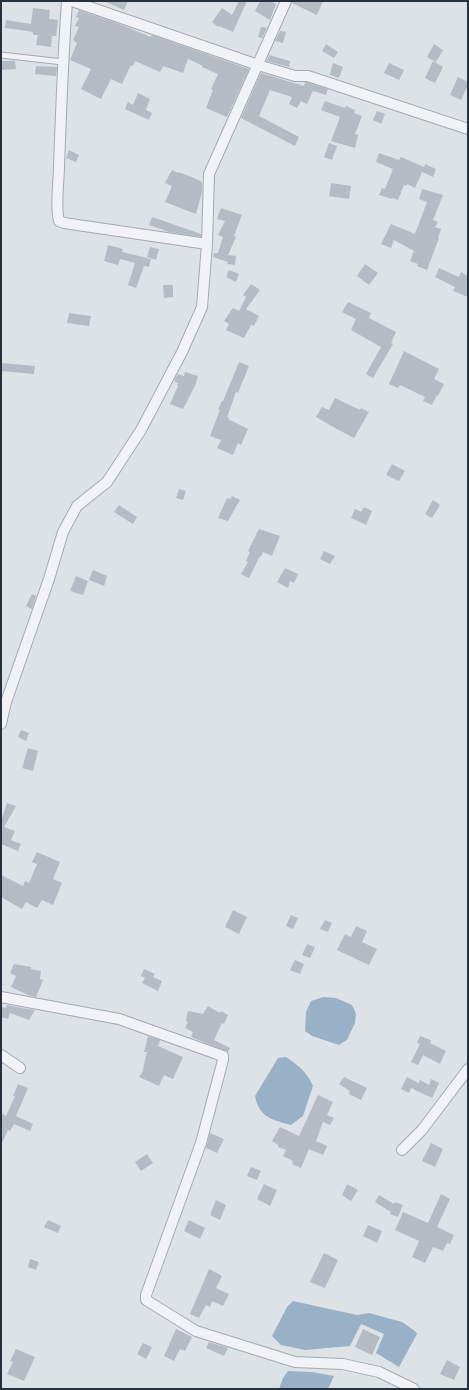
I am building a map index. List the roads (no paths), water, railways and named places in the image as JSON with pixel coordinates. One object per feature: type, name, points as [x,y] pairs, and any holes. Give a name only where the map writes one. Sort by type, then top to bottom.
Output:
[{"type":"street","points":[[67,1],[63,62],[59,221],[64,223],[207,244]]},
{"type":"street","points":[[72,1],[258,65],[295,76],[308,76],[468,129]]},
{"type":"street","points":[[1,724],[6,702],[50,579],[63,532],[77,506],[108,482],[141,430],[182,352],[202,307],[207,244],[209,174],[286,1]]},
{"type":"street","points":[[1,997],[119,1019],[223,1056],[201,1143],[146,1295],[146,1300],[196,1331],[295,1362],[342,1364],[379,1372],[414,1389]]},
{"type":"street","points":[[1,1055],[20,1068]]},
{"type":"street","points":[[402,1150],[422,1130],[468,1068]]},
{"type":"lane","points":[[1,55],[63,62]]},
{"type":"water","points":[[323,997],[336,998],[352,1005],[356,1014],[355,1023],[347,1040],[339,1045],[312,1036],[305,1031],[306,1012],[311,1001]]},
{"type":"water","points":[[286,1057],[302,1069],[313,1086],[303,1116],[291,1125],[272,1119],[263,1113],[255,1096],[278,1058]]},
{"type":"water","points":[[293,1301],[357,1315],[369,1313],[402,1322],[417,1334],[399,1367],[376,1353],[384,1334],[361,1324],[350,1346],[305,1350],[281,1345],[272,1336],[287,1307]]},
{"type":"water","points":[[288,1371],[312,1372],[334,1376],[328,1389],[279,1389],[283,1378]]}]
